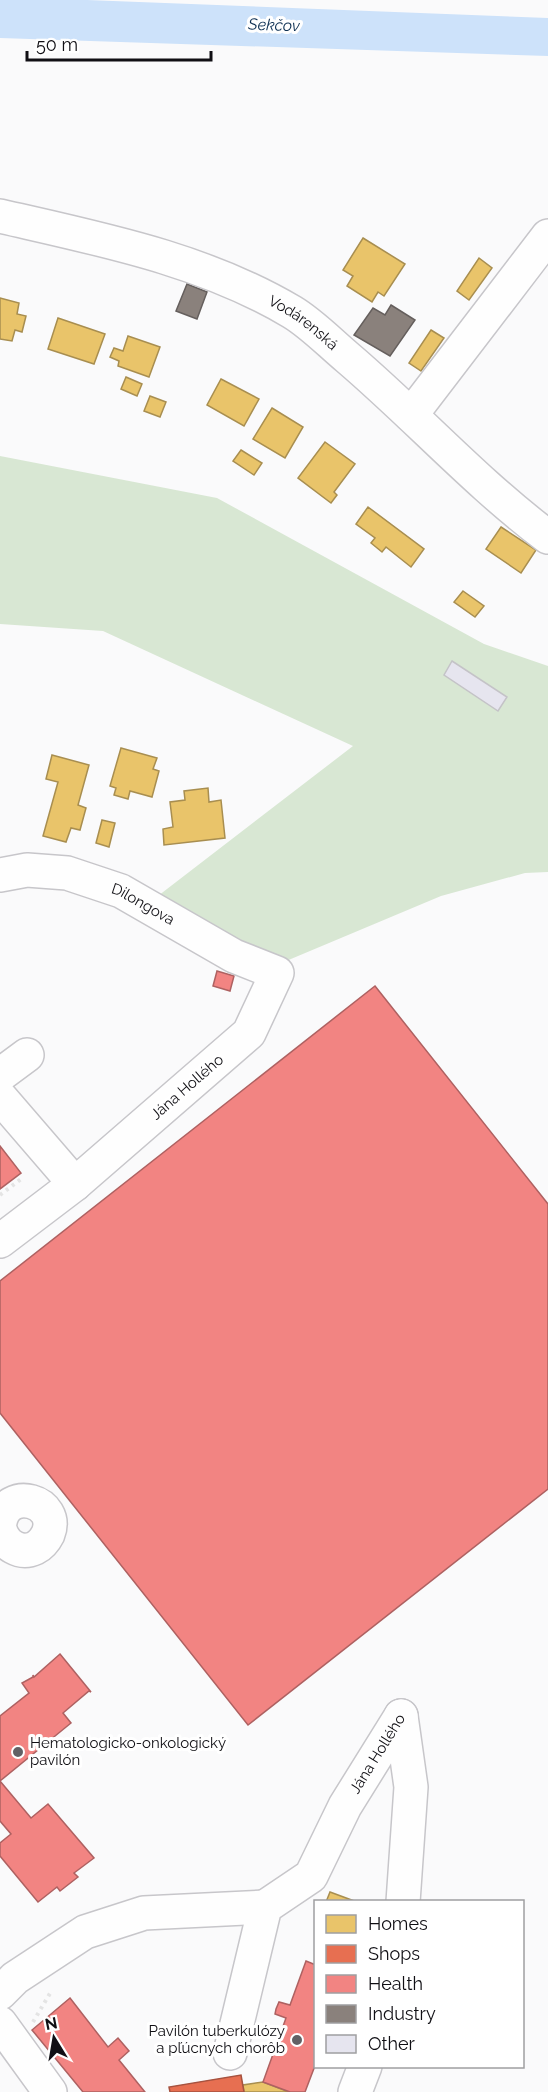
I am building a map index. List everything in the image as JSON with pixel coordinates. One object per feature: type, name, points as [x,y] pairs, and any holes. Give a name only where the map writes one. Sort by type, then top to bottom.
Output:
[{"type":"street","name":"Vodárenská","points":[[0,216],[140,248],[233,282],[294,313],[360,369],[483,483],[548,537]]},
{"type":"street","points":[[411,415],[548,236]]},
{"type":"street","name":"Dilongova","points":[[0,875],[27,870],[67,873],[121,891],[234,956],[277,973]]},
{"type":"street","name":"Jána Hollého","points":[[0,1241],[75,1184],[249,1033],[277,973]]},
{"type":"street","points":[[0,1075],[27,1054]]},
{"type":"street","points":[[0,1097],[75,1184]]},
{"type":"street","points":[[0,1522],[4,1510],[11,1504],[27,1501],[43,1508],[50,1523],[49,1531],[41,1544],[27,1550],[11,1547],[5,1542],[0,1529]]},
{"type":"street","name":"Jána Hollého","points":[[0,1993],[15,1978],[85,1932],[144,1913],[265,1906],[311,1876],[345,1806],[401,1716],[411,1787],[403,1900]]},
{"type":"street","points":[[230,2053],[265,1906]]},
{"type":"street","points":[[0,2023],[50,2092]]},
{"type":"street","points":[[355,2092],[365,2068]]},
{"type":"path","points":[[0,1196],[21,1179]]},
{"type":"path","points":[[22,2053],[29,2028],[56,1982]]},
{"type":"green space","points":[[0,456],[217,498],[484,644],[548,666],[548,872],[525,873],[441,896],[279,964],[154,899],[353,746],[103,631],[0,624]]},
{"type":"water","name":"Sekčov","points":[[0,0],[87,0],[548,18],[548,56],[0,38]]},
{"type":"building: Homes","points":[[363,238],[405,264],[384,296],[378,292],[372,302],[347,286],[353,276],[343,270]]},
{"type":"building: Homes","points":[[479,258],[492,268],[469,300],[457,291]]},
{"type":"building: Homes","points":[[0,298],[19,303],[17,314],[26,316],[22,332],[15,330],[12,341],[0,339]]},
{"type":"building: Homes","points":[[58,318],[105,334],[94,364],[48,349]]},
{"type":"building: Homes","points":[[431,330],[444,338],[421,371],[409,363]]},
{"type":"building: Homes","points":[[128,336],[160,347],[149,377],[118,366],[119,361],[110,357],[114,348],[123,351]]},
{"type":"building: Homes","points":[[126,377],[142,384],[137,396],[121,389]]},
{"type":"building: Homes","points":[[221,379],[259,399],[244,426],[207,405]]},
{"type":"building: Homes","points":[[150,396],[166,402],[160,417],[144,411]]},
{"type":"building: Homes","points":[[272,408],[303,427],[285,458],[253,439]]},
{"type":"building: Homes","points":[[325,442],[355,464],[334,492],[337,495],[331,503],[298,478]]},
{"type":"building: Homes","points":[[241,450],[262,463],[254,475],[233,461]]},
{"type":"building: Homes","points":[[368,507],[424,549],[411,567],[386,547],[382,552],[371,543],[375,538],[356,524]]},
{"type":"building: Homes","points":[[501,527],[536,550],[521,573],[486,549]]},
{"type":"building: Homes","points":[[463,591],[484,606],[475,617],[454,602]]},
{"type":"building: Homes","points":[[121,748],[157,758],[153,769],[159,771],[152,797],[130,791],[128,799],[114,795],[116,788],[110,786]]},
{"type":"building: Homes","points":[[52,755],[89,765],[78,805],[86,808],[80,830],[71,828],[66,842],[43,836],[58,782],[46,779]]},
{"type":"building: Homes","points":[[208,788],[209,802],[221,800],[225,838],[164,845],[163,829],[173,827],[170,802],[185,800],[184,791]]},
{"type":"building: Homes","points":[[102,820],[115,823],[109,847],[96,843]]},
{"type":"building: Homes","points":[[330,1892],[352,1900],[327,1900]]},
{"type":"building: Homes","points":[[263,2082],[289,2092],[244,2092],[243,2085]]},
{"type":"building: Shops","points":[[241,2075],[244,2092],[170,2092],[169,2087]]},
{"type":"building: Health","points":[[217,971],[234,976],[230,991],[213,986]]},
{"type":"building: Health","points":[[375,986],[548,1204],[548,1489],[248,1725],[0,1413],[0,1281]]},
{"type":"building: Health","points":[[0,1146],[21,1173],[0,1189]]},
{"type":"building: Health","points":[[60,1654],[91,1692],[89,1691],[63,1713],[71,1723],[0,1781],[0,1716],[29,1693],[22,1683],[33,1675],[34,1677]]},
{"type":"building: Health","points":[[0,1781],[31,1818],[48,1804],[94,1858],[74,1873],[78,1877],[60,1891],[57,1887],[38,1902],[0,1856],[0,1843],[11,1834],[0,1821]]},
{"type":"building: Health","name":"Pavilón tuberkulózy a pľúcnych chorôb","points":[[306,1961],[314,1964],[314,2068],[305,2092],[290,2092],[263,2082],[286,2018],[275,2014],[276,2009],[279,2002],[290,2005]]},
{"type":"building: Health","points":[[70,1998],[108,2047],[118,2038],[129,2051],[119,2060],[145,2092],[83,2092],[32,2030]]},
{"type":"building: Industry","points":[[187,284],[207,292],[197,319],[176,311]]},
{"type":"building: Industry","points":[[391,305],[415,320],[390,356],[354,335],[373,308],[385,315]]},
{"type":"building: Other","points":[[452,661],[507,697],[498,711],[444,675]]},
{"type":"place","name":"Hematologicko-onkologický pavilón","points":[[18,1752]]},
{"type":"place","name":"Pavilón tuberkulózy a pľúcnych chorôb","points":[[297,2040]]}]
